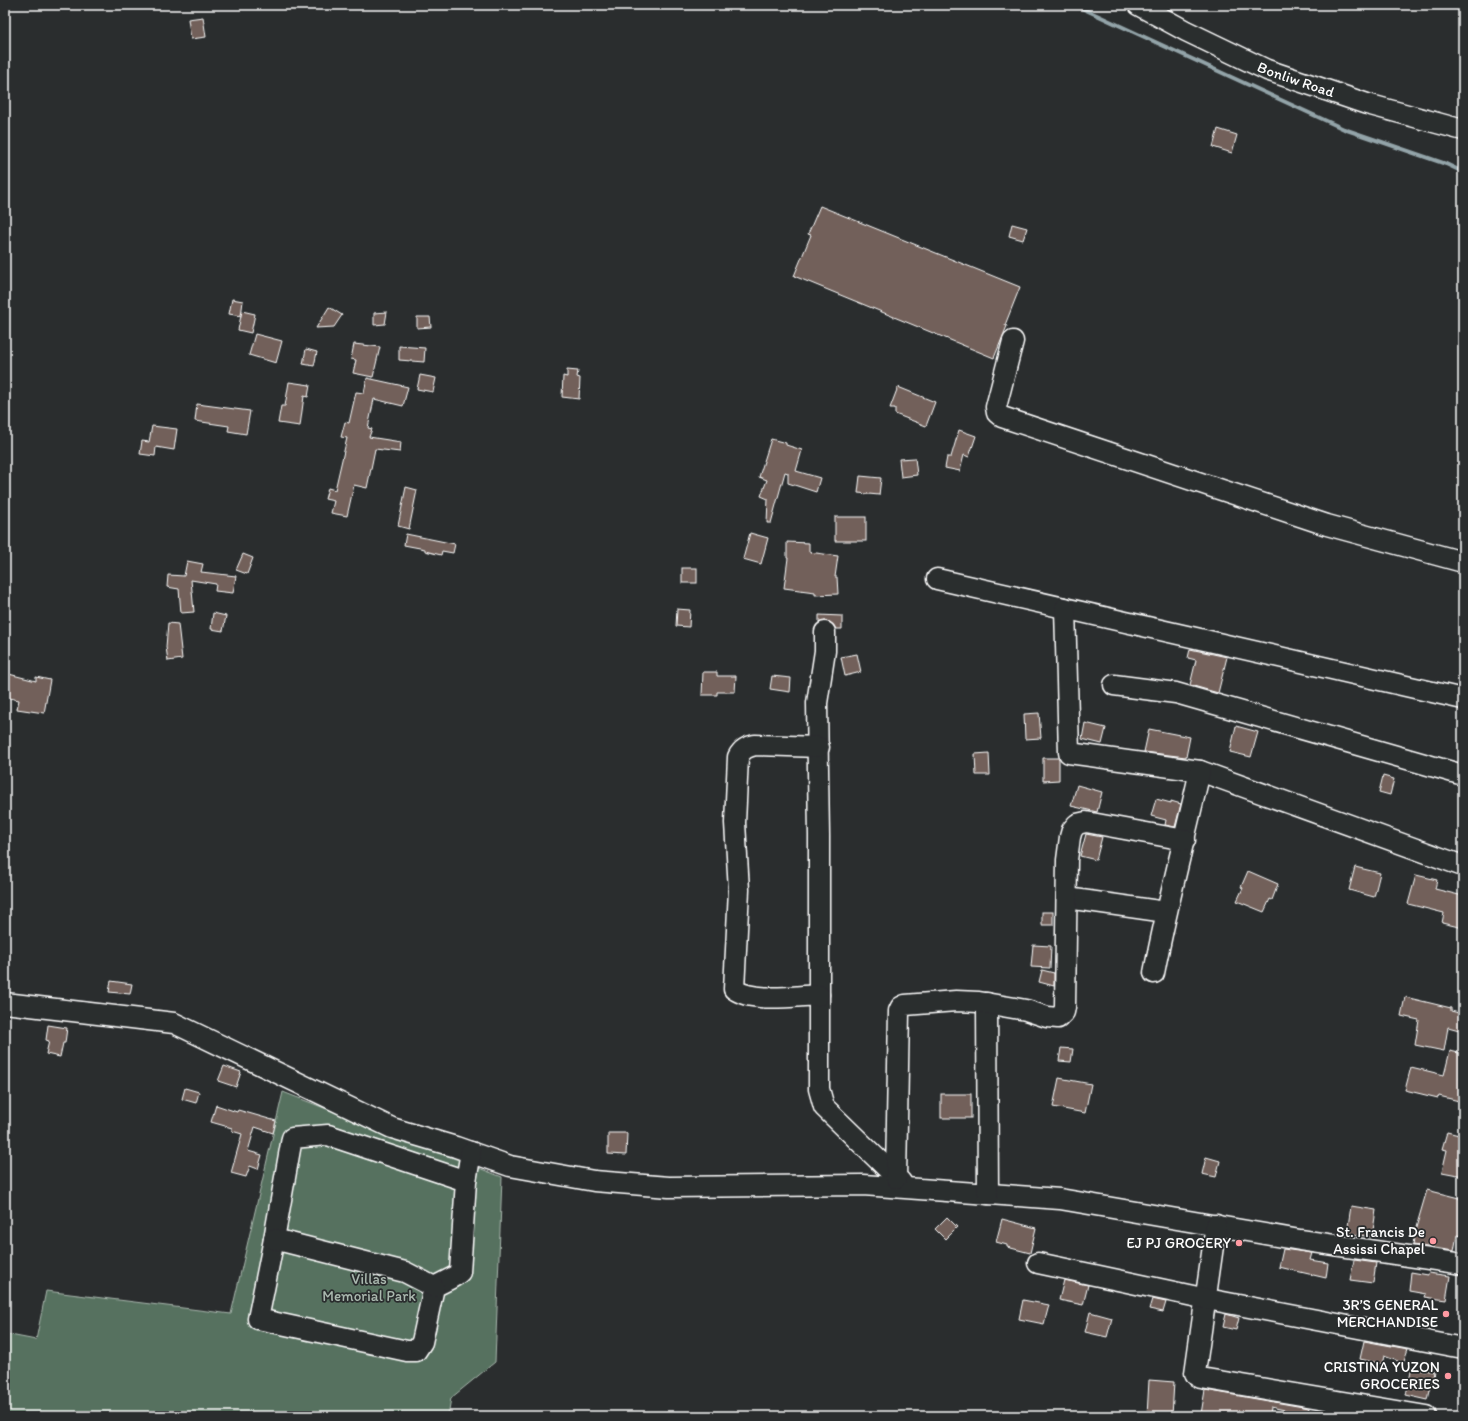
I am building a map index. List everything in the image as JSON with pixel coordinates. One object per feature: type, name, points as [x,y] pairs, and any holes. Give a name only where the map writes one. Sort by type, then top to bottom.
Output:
[{"type":"street","name":"Bonliw Road","points":[[1138,5],[1186,32],[1267,70],[1367,104],[1463,130]]},
{"type":"street","points":[[1013,341],[996,406],[997,412],[1002,417],[1327,525],[1463,562]]},
{"type":"street","points":[[937,579],[1463,699]]},
{"type":"street","points":[[1065,608],[1069,753],[1200,771],[1463,866]]},
{"type":"street","points":[[825,632],[817,703],[819,747],[818,1089],[824,1107],[901,1183]]},
{"type":"street","points":[[1114,684],[1176,693],[1463,775]]},
{"type":"street","points":[[819,747],[756,745],[746,747],[741,751],[738,757],[735,823],[739,890],[734,989],[744,995],[758,998],[819,995]]},
{"type":"street","points":[[1154,973],[1166,912],[1185,840],[1200,771]]},
{"type":"street","points":[[901,1183],[899,1011],[901,1006],[956,1001],[979,1002],[1026,1010],[1047,1017],[1058,1018],[1061,1016],[1065,1007],[1067,860],[1072,830],[1077,824],[1086,822],[1185,840]]},
{"type":"street","points":[[1067,898],[1166,912]]},
{"type":"street","points":[[5,1003],[174,1023],[392,1128],[510,1166],[594,1181],[669,1187],[863,1185],[901,1183],[988,1194],[1060,1199],[1300,1240],[1463,1264]]},
{"type":"street","points":[[987,1003],[988,1194]]},
{"type":"street","points":[[466,1181],[328,1135],[292,1138],[258,1319],[407,1351],[416,1351],[422,1342],[434,1287],[451,1277],[456,1276],[460,1272],[466,1181],[470,1152]]},
{"type":"street","points":[[1216,1225],[1207,1299],[1195,1373],[1197,1376],[1201,1378],[1426,1416]]},
{"type":"street","points":[[274,1239],[405,1272],[434,1287]]},
{"type":"street","points":[[1038,1263],[1207,1299],[1463,1348]]},
{"type":"green space","name":"Villas Memorial Park","points":[[283,1092],[502,1177],[495,1362],[451,1398],[448,1416],[5,1416],[5,1334],[36,1340],[46,1291],[231,1314]]},
{"type":"building","points":[[203,17],[206,37],[191,39],[188,19]]},
{"type":"building","points":[[1218,129],[1237,135],[1232,153],[1213,147]]},
{"type":"building","points":[[820,206],[1020,287],[1005,325],[1007,326],[994,358],[794,276],[811,235],[808,234]]},
{"type":"building","points":[[1012,224],[1027,228],[1023,240],[1009,236]]},
{"type":"building","points":[[232,299],[243,301],[241,316],[229,314]]},
{"type":"building","points":[[329,307],[342,315],[334,327],[316,328]]},
{"type":"building","points":[[242,311],[255,314],[251,333],[238,330]]},
{"type":"building","points":[[387,312],[385,324],[374,325],[374,313]]},
{"type":"building","points":[[417,317],[430,317],[431,327],[417,328]]},
{"type":"building","points":[[255,334],[282,341],[276,363],[249,355]]},
{"type":"building","points":[[354,344],[380,347],[373,377],[353,373],[356,360],[351,359]]},
{"type":"building","points":[[399,346],[425,348],[424,362],[399,360]]},
{"type":"building","points":[[306,349],[317,352],[314,366],[303,364]]},
{"type":"building","points":[[567,370],[578,371],[577,377],[580,378],[579,399],[562,397],[563,376],[567,377]]},
{"type":"building","points":[[420,375],[436,378],[433,392],[417,389]]},
{"type":"building","points":[[367,378],[408,387],[403,406],[374,399],[368,428],[372,429],[369,437],[401,442],[400,452],[375,449],[367,488],[354,485],[347,516],[331,513],[334,501],[325,499],[328,488],[335,490],[347,438],[341,437],[345,422],[349,423],[356,392],[364,393]]},
{"type":"building","points":[[289,382],[310,385],[308,397],[304,396],[300,426],[278,423],[281,406],[285,406]]},
{"type":"building","points":[[898,387],[935,402],[926,426],[895,414],[895,408],[890,408]]},
{"type":"building","points":[[197,404],[250,411],[246,434],[228,431],[229,426],[195,421]]},
{"type":"building","points":[[152,426],[177,429],[174,450],[156,447],[155,456],[140,454],[142,441],[149,442]]},
{"type":"building","points":[[959,430],[976,436],[969,457],[964,455],[960,471],[945,468],[947,457],[951,457]]},
{"type":"building","points":[[771,439],[786,443],[786,445],[802,450],[796,471],[820,478],[816,492],[788,483],[788,473],[785,472],[771,523],[767,523],[768,499],[761,496],[767,480],[759,477]]},
{"type":"building","points":[[915,458],[917,475],[901,477],[899,459]]},
{"type":"building","points":[[860,476],[881,478],[879,495],[858,493]]},
{"type":"building","points":[[406,487],[417,490],[409,529],[398,526]]},
{"type":"building","points":[[835,517],[866,517],[866,541],[835,541]]},
{"type":"building","points":[[750,533],[768,538],[761,564],[743,559]]},
{"type":"building","points":[[406,534],[455,544],[453,553],[442,551],[441,555],[425,551],[425,549],[404,545]]},
{"type":"building","points":[[787,542],[809,543],[809,552],[838,556],[835,577],[837,577],[838,594],[815,595],[815,592],[784,588],[788,558]]},
{"type":"building","points":[[243,554],[253,558],[247,574],[236,570]]},
{"type":"building","points":[[187,561],[203,564],[201,572],[236,576],[233,593],[215,591],[216,584],[191,580],[194,612],[181,613],[179,589],[167,587],[168,575],[184,576]]},
{"type":"building","points":[[682,568],[697,568],[697,583],[682,583]]},
{"type":"building","points":[[677,609],[690,610],[689,627],[676,626]]},
{"type":"building","points":[[213,613],[226,616],[223,631],[211,629]]},
{"type":"building","points":[[819,615],[842,616],[842,629],[836,629],[830,622],[825,621],[819,623]]},
{"type":"building","points":[[168,623],[178,624],[182,659],[168,661],[166,647]]},
{"type":"building","points":[[1190,649],[1227,657],[1218,693],[1190,685],[1196,660],[1188,658]]},
{"type":"building","points":[[857,654],[861,672],[845,676],[841,657]]},
{"type":"building","points":[[703,672],[717,672],[717,676],[736,676],[735,692],[717,692],[717,695],[702,695]]},
{"type":"building","points":[[5,673],[36,681],[36,677],[50,680],[44,713],[17,709],[19,700],[5,697]]},
{"type":"building","points":[[772,676],[791,678],[790,692],[770,689]]},
{"type":"building","points":[[1039,713],[1041,738],[1025,739],[1024,714]]},
{"type":"building","points":[[1085,723],[1106,728],[1102,744],[1082,739]]},
{"type":"building","points":[[1236,726],[1258,732],[1251,757],[1230,752]]},
{"type":"building","points":[[1149,729],[1190,737],[1186,757],[1144,752]]},
{"type":"building","points":[[989,753],[990,775],[976,775],[975,754]]},
{"type":"building","points":[[1043,758],[1059,758],[1059,780],[1043,781]]},
{"type":"building","points":[[1383,776],[1394,779],[1390,795],[1379,792]]},
{"type":"building","points":[[1077,785],[1102,792],[1097,812],[1071,806]]},
{"type":"building","points":[[1156,799],[1181,804],[1175,827],[1165,825],[1166,820],[1151,816]]},
{"type":"building","points":[[1086,834],[1102,837],[1096,860],[1080,856]]},
{"type":"building","points":[[1355,867],[1380,873],[1374,897],[1349,890]]},
{"type":"building","points":[[1248,871],[1278,884],[1272,900],[1270,899],[1264,912],[1237,901]]},
{"type":"building","points":[[1416,875],[1437,880],[1435,889],[1463,896],[1463,928],[1442,923],[1444,913],[1408,904]]},
{"type":"building","points":[[1042,912],[1053,912],[1053,925],[1042,925]]},
{"type":"building","points":[[1033,945],[1051,946],[1050,968],[1031,967]]},
{"type":"building","points":[[1042,970],[1054,973],[1054,986],[1039,982]]},
{"type":"building","points":[[111,981],[132,984],[130,994],[109,992]]},
{"type":"building","points":[[1405,997],[1451,1008],[1451,1011],[1463,1014],[1463,1031],[1448,1027],[1444,1051],[1415,1045],[1419,1020],[1401,1016]]},
{"type":"building","points":[[48,1025],[67,1028],[65,1043],[63,1043],[60,1057],[46,1054],[49,1041],[46,1040]]},
{"type":"building","points":[[1061,1048],[1073,1049],[1071,1062],[1059,1061]]},
{"type":"building","points":[[1450,1051],[1463,1054],[1463,1067],[1460,1079],[1463,1080],[1463,1102],[1405,1090],[1411,1067],[1444,1075]]},
{"type":"building","points":[[224,1066],[241,1072],[236,1087],[218,1081]]},
{"type":"building","points":[[1059,1078],[1091,1084],[1085,1113],[1053,1107]]},
{"type":"building","points":[[185,1088],[199,1092],[196,1103],[182,1099]]},
{"type":"building","points":[[941,1094],[971,1094],[971,1118],[941,1118]]},
{"type":"building","points":[[216,1105],[237,1112],[238,1110],[276,1121],[273,1133],[255,1127],[248,1151],[262,1155],[258,1169],[250,1166],[246,1177],[231,1173],[242,1134],[232,1131],[232,1128],[211,1122]]},
{"type":"building","points":[[1447,1132],[1463,1136],[1463,1176],[1442,1172],[1447,1150],[1442,1149]]},
{"type":"building","points":[[608,1133],[627,1133],[626,1155],[608,1154]]},
{"type":"building","points":[[1206,1157],[1220,1161],[1216,1177],[1202,1174]]},
{"type":"building","points":[[1427,1190],[1463,1199],[1463,1225],[1461,1236],[1457,1235],[1454,1251],[1413,1245],[1415,1231]]},
{"type":"building","points":[[1351,1206],[1376,1210],[1372,1237],[1347,1233]]},
{"type":"building","points":[[947,1217],[957,1227],[945,1239],[935,1229]]},
{"type":"building","points":[[1002,1219],[1036,1228],[1030,1253],[1007,1247],[1007,1245],[996,1242]]},
{"type":"building","points":[[1283,1249],[1312,1253],[1310,1260],[1328,1263],[1326,1278],[1279,1267]]},
{"type":"building","points":[[1354,1260],[1376,1263],[1373,1283],[1350,1280]]},
{"type":"building","points":[[1411,1272],[1428,1275],[1428,1273],[1450,1276],[1446,1300],[1425,1297],[1426,1294],[1409,1291]]},
{"type":"building","points":[[1064,1280],[1088,1285],[1083,1305],[1059,1300]]},
{"type":"building","points":[[1152,1299],[1166,1302],[1163,1312],[1149,1309]]},
{"type":"building","points":[[1023,1300],[1049,1305],[1044,1324],[1019,1319]]},
{"type":"building","points":[[1090,1312],[1112,1318],[1107,1337],[1085,1332]]},
{"type":"building","points":[[1226,1314],[1239,1318],[1236,1330],[1223,1327]]},
{"type":"building","points":[[1364,1341],[1408,1349],[1403,1363],[1384,1356],[1382,1364],[1360,1359]]},
{"type":"building","points":[[1412,1367],[1434,1372],[1428,1400],[1406,1395]]},
{"type":"building","points":[[1149,1380],[1174,1382],[1172,1416],[1147,1416]]},
{"type":"building","points":[[1205,1390],[1309,1408],[1307,1415],[1271,1407],[1270,1416],[1209,1416],[1201,1414]]},
{"type":"waterway","points":[[1075,5],[1344,129],[1446,164],[1463,172]]},
{"type":"place","name":"St. Francis De Assissi Chapel","points":[[1433,1241]]},
{"type":"place","name":"EJ PJ GROCERY","points":[[1239,1243]]},
{"type":"place","name":"3R’S GENERAL MERCHANDISE","points":[[1446,1314]]},
{"type":"place","name":"CRISTINA YUZON GROCERIES","points":[[1448,1376]]}]
